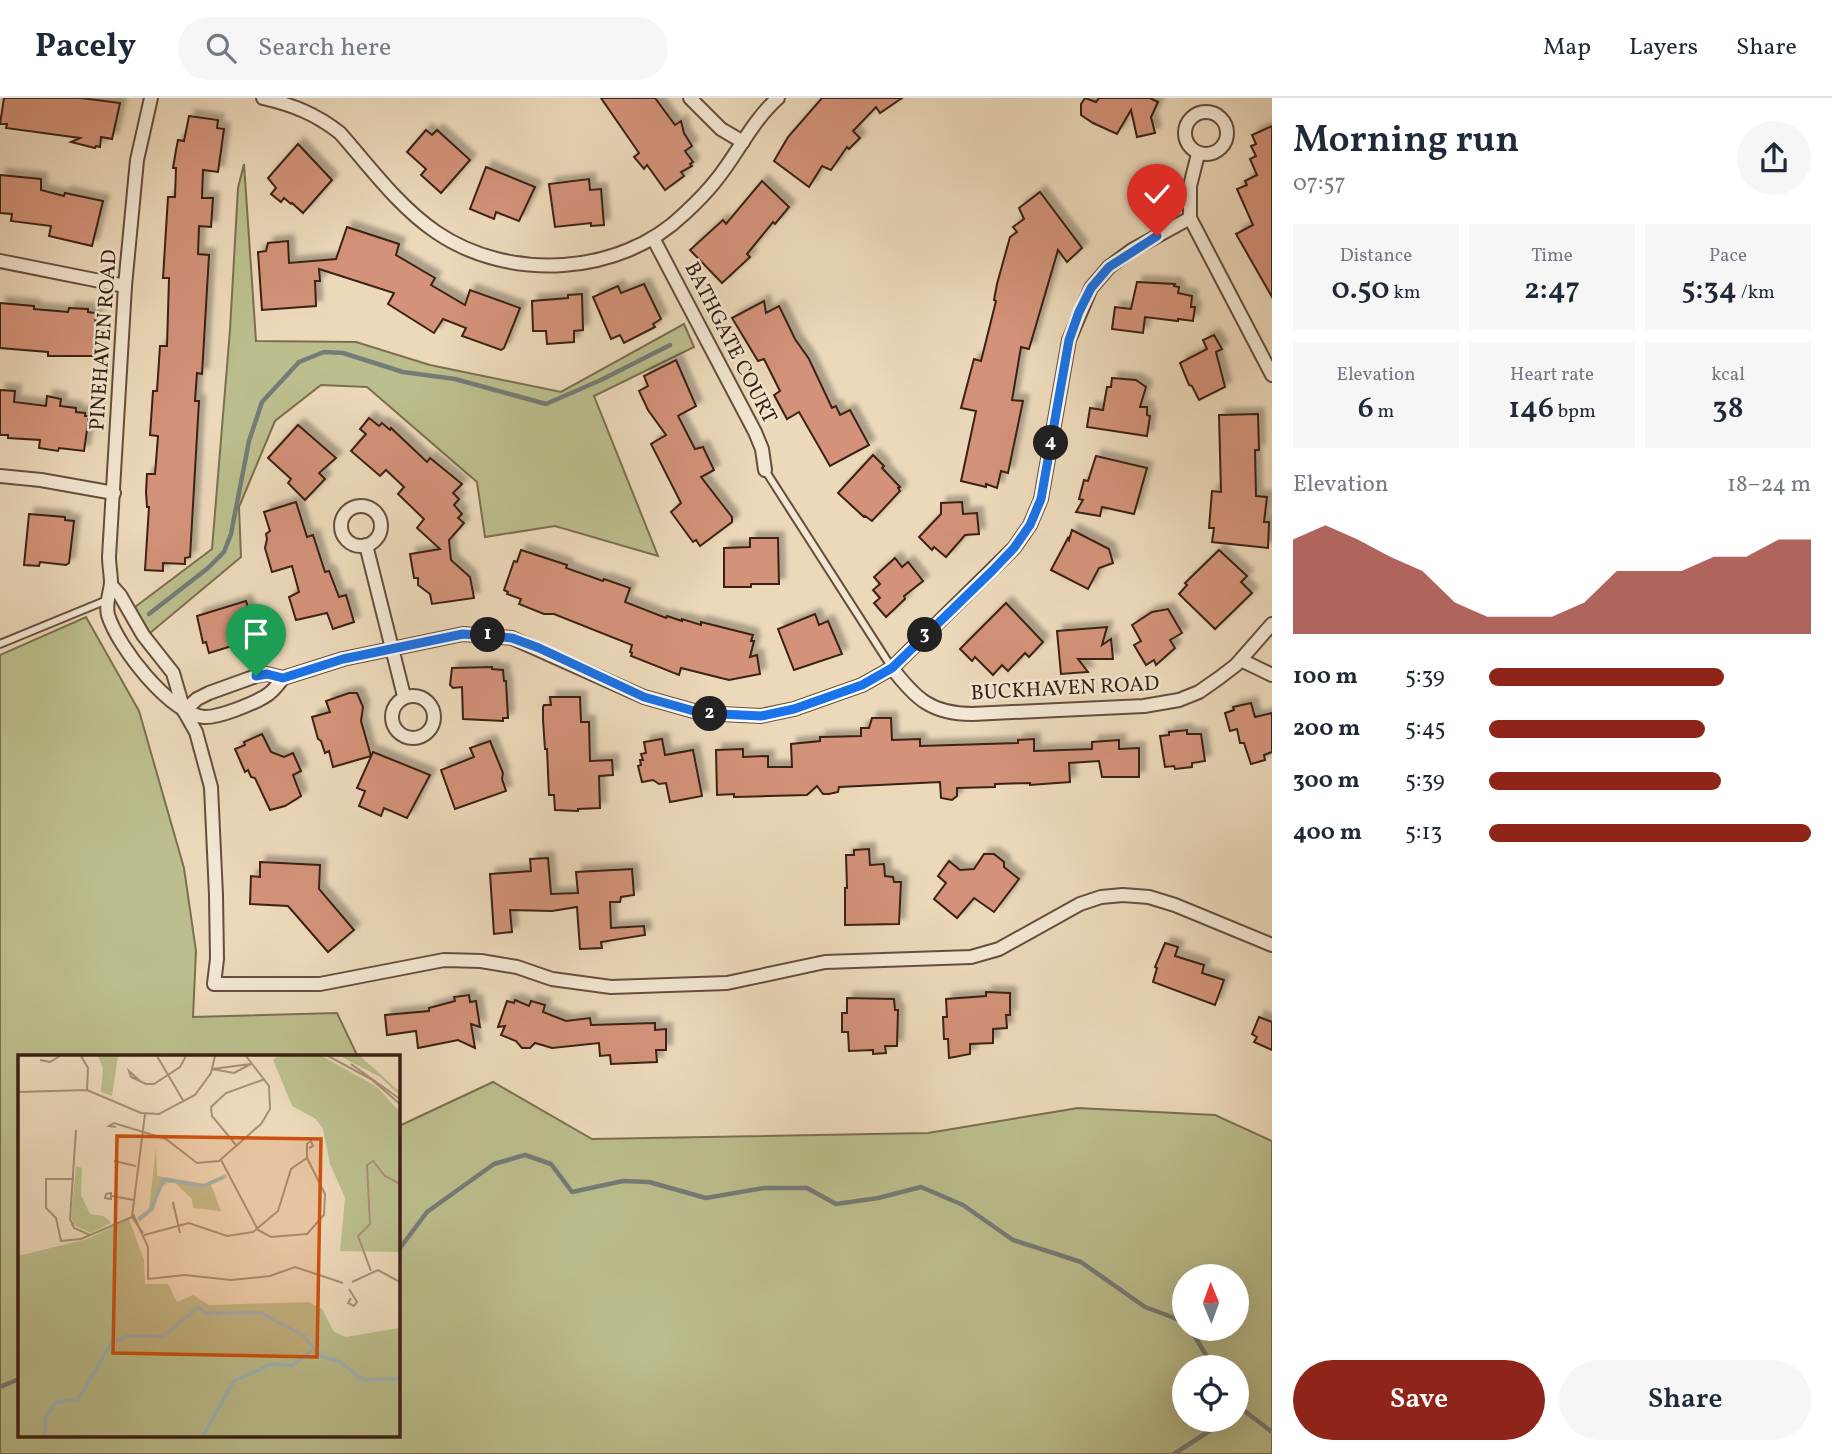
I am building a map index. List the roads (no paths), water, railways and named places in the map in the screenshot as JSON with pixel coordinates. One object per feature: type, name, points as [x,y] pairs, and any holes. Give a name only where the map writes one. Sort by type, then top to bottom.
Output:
[{"type":"street","name":"PINEHAVEN ROAD","points":[[107,600],[111,585],[109,557],[125,286],[137,160],[151,98]]},
{"type":"street","points":[[263,98],[309,111],[340,132],[408,209],[438,233],[470,250],[528,264],[587,263],[639,246],[666,230],[718,179],[760,117],[778,98]]},
{"type":"street","points":[[690,98],[721,129],[743,142]]},
{"type":"street","points":[[1198,154],[1190,186],[1190,218],[1272,374]]},
{"type":"street","points":[[107,600],[109,618],[134,660],[165,695],[184,711],[204,717],[216,716],[266,696],[283,678],[316,666],[463,634],[512,638],[644,697],[701,713],[761,716],[794,709],[862,685],[892,668],[1007,555],[1030,525],[1041,499],[1069,340],[1091,288],[1109,267],[1132,250],[1190,218]]},
{"type":"street","name":"BATHGATE COURT","points":[[653,238],[755,432],[762,449],[765,470]]},
{"type":"street","points":[[0,261],[125,286]]},
{"type":"street","points":[[0,476],[114,493]]},
{"type":"street","points":[[366,545],[404,696]]},
{"type":"street","points":[[111,585],[120,595],[143,635],[173,673],[184,711],[196,732],[211,787],[217,959],[214,984],[320,984],[444,960],[481,961],[517,967],[570,982],[611,987],[727,983],[824,962],[971,957],[999,949],[1080,904],[1101,897],[1123,895],[1149,897],[1175,905],[1272,945]]},
{"type":"street","name":"BUCKHAVEN ROAD","points":[[892,668],[920,701],[944,712],[972,714],[1161,704],[1199,692],[1219,678],[1241,660],[1272,624]]},
{"type":"street","points":[[1241,660],[1272,675]]},
{"type":"street","points":[[184,711],[197,699],[209,693],[256,676],[267,674],[283,678]]},
{"type":"lane","points":[[765,470],[892,668]]},
{"type":"lane","points":[[0,644],[107,600]]},
{"type":"waterway","points":[[149,614],[208,568],[224,552],[231,534],[249,441],[262,402],[299,362],[324,352],[343,353],[403,372],[455,379],[546,404],[670,345]]},
{"type":"waterway","points":[[399,1249],[427,1212],[494,1164],[525,1155],[551,1164],[572,1192],[623,1181],[649,1182],[706,1198],[764,1188],[807,1188],[836,1204],[878,1198],[921,1187],[963,1205],[1013,1240],[1081,1262],[1145,1307],[1172,1317]]},
{"type":"waterway","points":[[1198,1341],[1206,1355]]},
{"type":"waterway","points":[[0,1387],[18,1379]]},
{"type":"waterway","points":[[1249,1414],[1272,1432]]},
{"type":"waterway","points":[[1174,1454],[1208,1432]]}]
